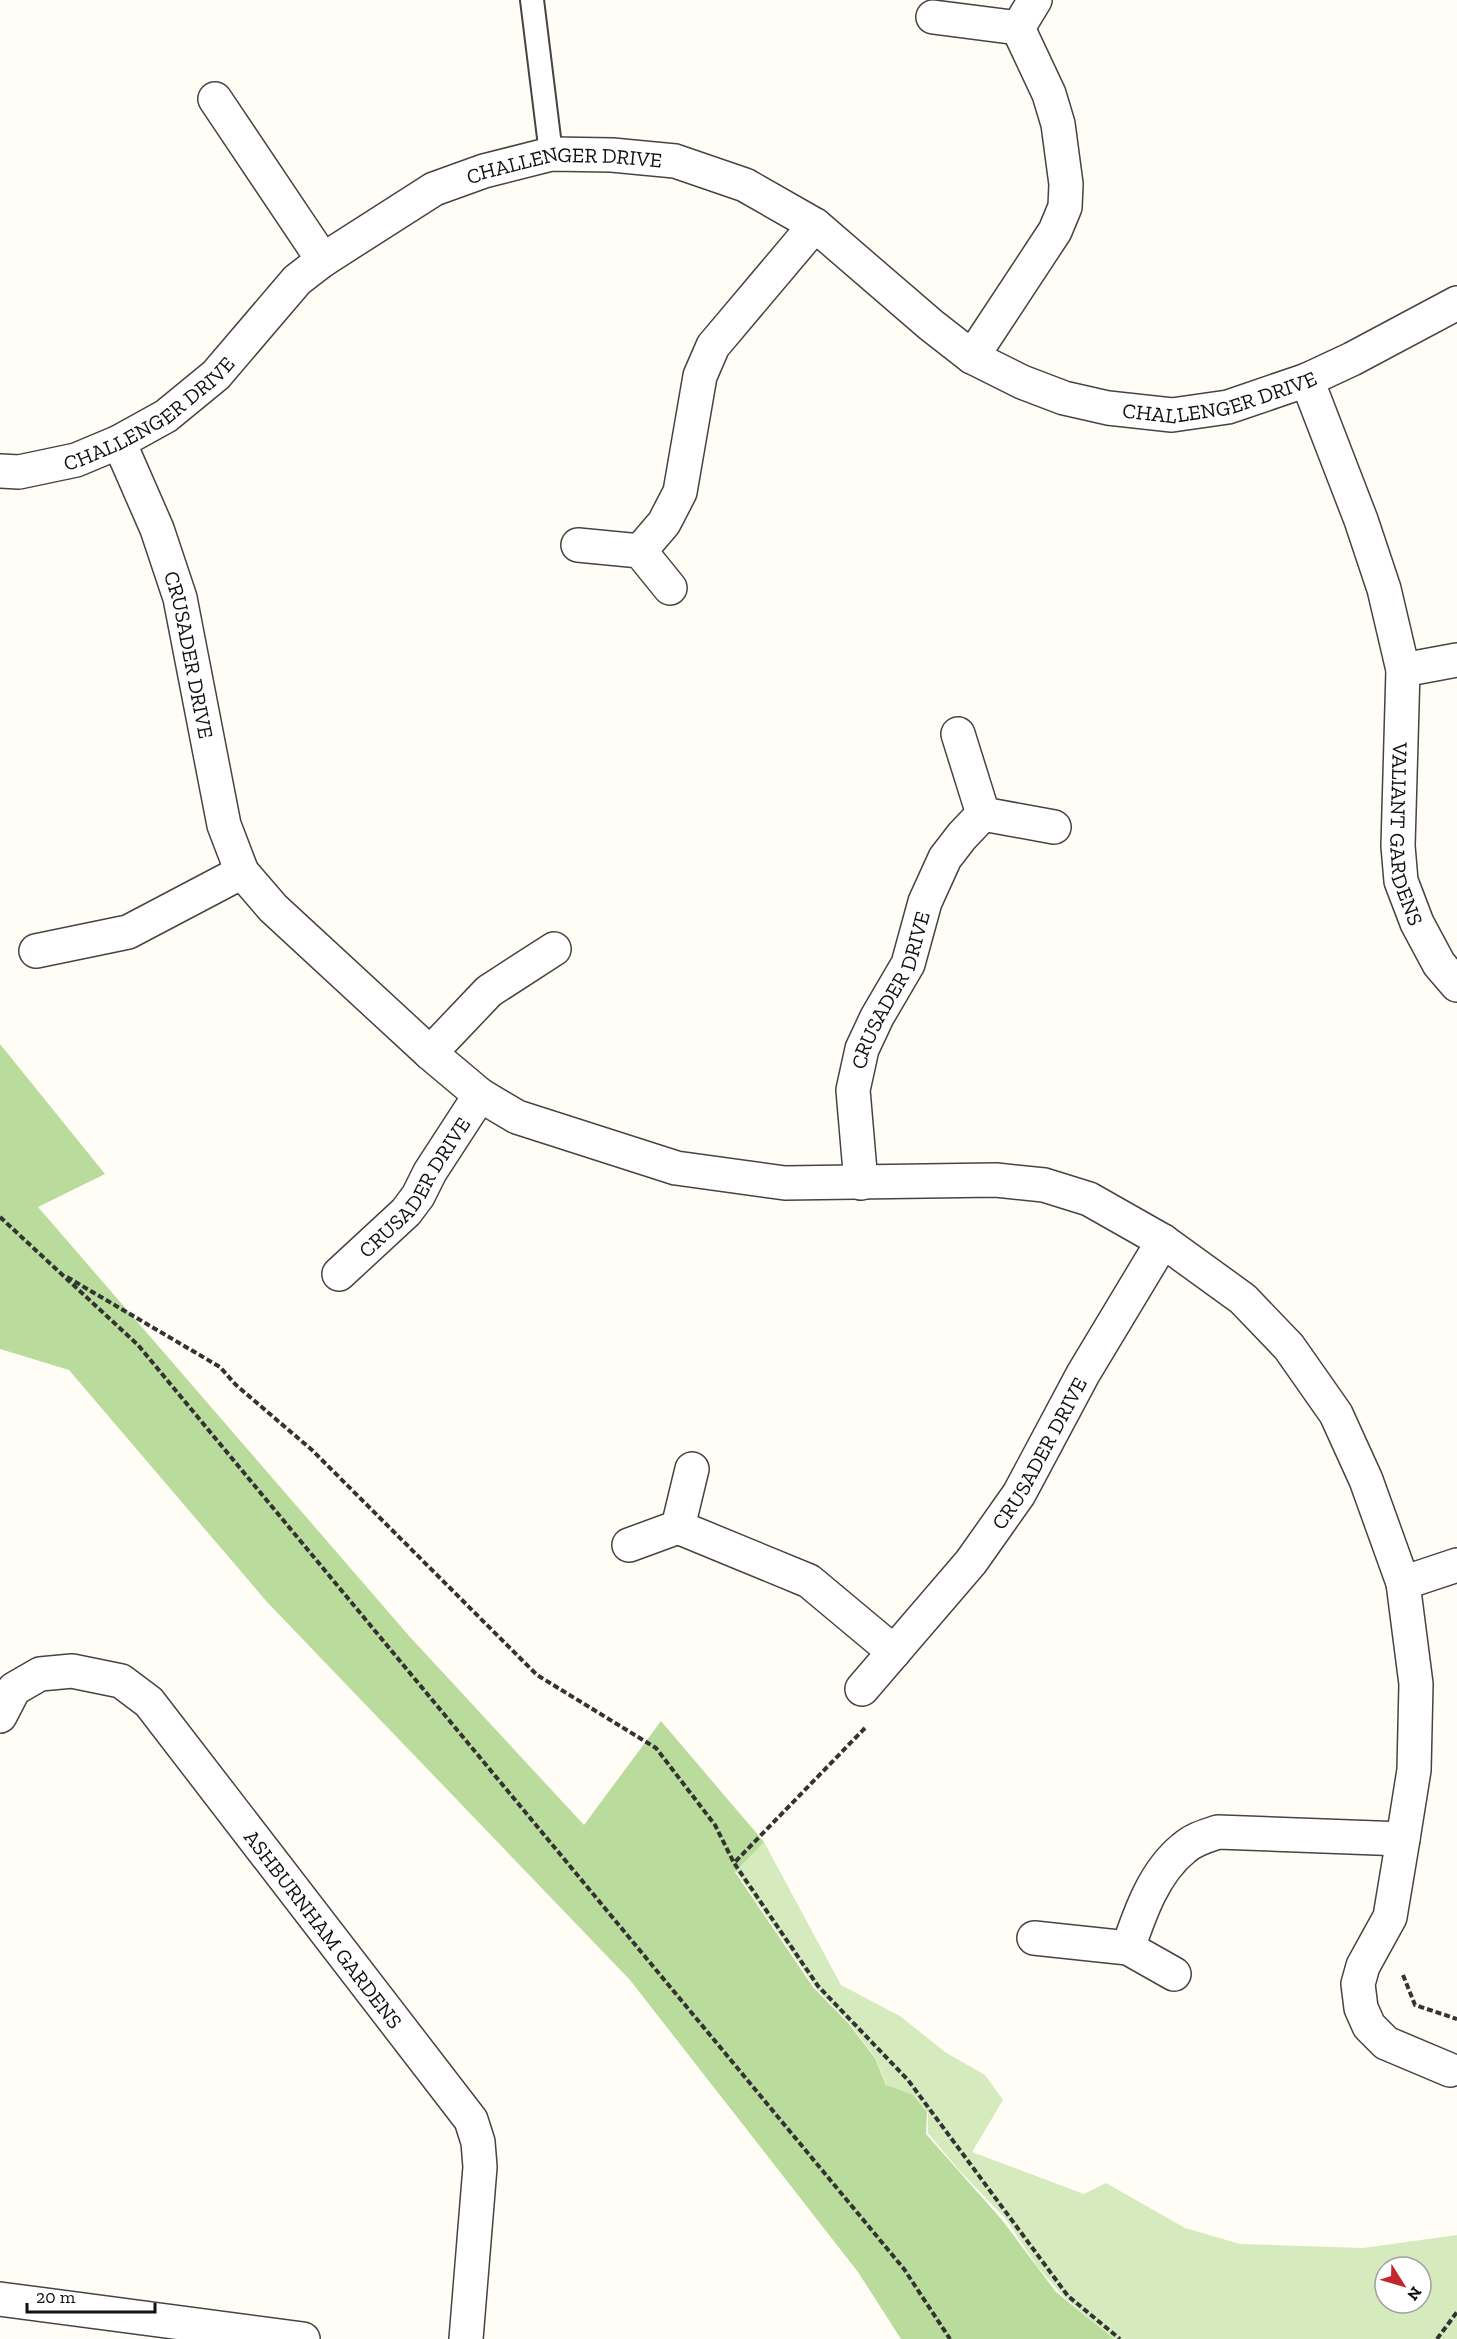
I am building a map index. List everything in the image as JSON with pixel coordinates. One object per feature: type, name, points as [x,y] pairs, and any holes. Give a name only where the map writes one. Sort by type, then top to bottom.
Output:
[{"type":"street","points":[[1018,28],[1035,0]]},
{"type":"street","points":[[933,17],[1018,28]]},
{"type":"street","points":[[972,357],[1055,231],[1065,207],[1066,184],[1058,124],[1049,94],[1018,28]]},
{"type":"street","points":[[215,99],[323,260]]},
{"type":"street","name":"CHALLENGER DRIVE","points":[[0,471],[19,472],[76,460],[119,441],[166,416],[216,375],[297,280],[323,260],[434,189],[484,171],[551,154],[612,155],[675,161],[745,185],[815,225],[931,325],[972,357],[1022,382],[1064,398],[1108,408],[1172,415],[1228,406],[1307,380],[1352,359],[1457,303]]},
{"type":"street","points":[[640,551],[664,523],[680,492],[700,376],[705,360],[713,346],[815,225]]},
{"type":"street","name":"VALIANT GARDENS","points":[[1307,380],[1361,520],[1381,579],[1403,670],[1398,846],[1401,881],[1417,923],[1439,964],[1457,985]]},
{"type":"street","name":"CRUSADER DRIVE","points":[[119,441],[157,529],[180,598],[224,825],[242,872],[273,908],[430,1053],[480,1095],[517,1117],[676,1168],[785,1183],[996,1180],[1044,1185],[1089,1199],[1163,1241],[1243,1299],[1289,1347],[1336,1414],[1366,1480],[1403,1583],[1416,1684],[1414,1770],[1390,1917],[1363,1966],[1358,1984],[1361,2008],[1369,2026],[1386,2043],[1450,2070]]},
{"type":"street","points":[[578,545],[640,551],[670,588]]},
{"type":"street","points":[[1403,670],[1457,660]]},
{"type":"street","points":[[958,734],[983,814],[1054,827]]},
{"type":"street","name":"CRUSADER DRIVE","points":[[861,1183],[853,1090],[862,1049],[877,1017],[908,964],[925,902],[945,858],[983,814]]},
{"type":"street","points":[[36,951],[128,932],[242,872]]},
{"type":"street","points":[[430,1053],[489,991],[555,949]]},
{"type":"street","name":"CRUSADER DRIVE","points":[[339,1274],[405,1212],[418,1196],[430,1172],[480,1095]]},
{"type":"street","name":"CRUSADER DRIVE","points":[[862,1689],[971,1562],[1019,1494],[1083,1374],[1163,1241]]},
{"type":"street","points":[[678,1527],[692,1469]]},
{"type":"street","points":[[629,1545],[678,1527],[809,1581],[894,1652]]},
{"type":"street","points":[[1403,1583],[1457,1565]]},
{"type":"street","name":"ASHBURNHAM GARDENS","points":[[0,1716],[14,1689],[40,1674],[72,1671],[121,1682],[149,1702],[471,2120],[478,2142],[480,2167],[466,2339]]},
{"type":"street","points":[[1128,1948],[1142,1908],[1162,1873],[1183,1848],[1197,1839],[1218,1832],[1403,1839]]},
{"type":"street","points":[[1034,1938],[1128,1948],[1174,1974]]},
{"type":"street","points":[[0,2299],[303,2339]]},
{"type":"lane","points":[[532,0],[551,154]]},
{"type":"path","points":[[0,1217],[145,1354],[904,2269],[950,2339]]},
{"type":"path","points":[[59,1272],[220,1367],[236,1385],[312,1450],[537,1675],[656,1748],[715,1825],[734,1863],[818,1986],[908,2080],[1068,2296],[1120,2339]]},
{"type":"path","points":[[734,1863],[879,1713],[862,1689]]},
{"type":"path","points":[[1405,1967],[1403,1978],[1415,2006],[1457,2019]]},
{"type":"path","points":[[1437,2339],[1457,2312]]},
{"type":"green space","points":[[0,1044],[105,1174],[38,1207],[410,1637],[584,1825],[661,1721],[764,1842],[735,1872],[813,1987],[849,2024],[875,2058],[886,2085],[913,2095],[927,2112],[926,2134],[1002,2220],[1056,2292],[1114,2339],[901,2339],[858,2272],[630,1980],[267,1602],[69,1370],[0,1349]]},
{"type":"green space","points":[[764,1842],[841,1985],[900,2016],[945,2052],[985,2075],[1003,2100],[972,2152],[1084,2194],[1106,2183],[1185,2228],[1240,2244],[1363,2248],[1457,2235],[1457,2339],[1113,2339],[1064,2297],[1037,2266],[1006,2219],[958,2169],[928,2133],[928,2113],[914,2096],[887,2086],[875,2057],[850,2024],[815,1987],[735,1870]]}]
